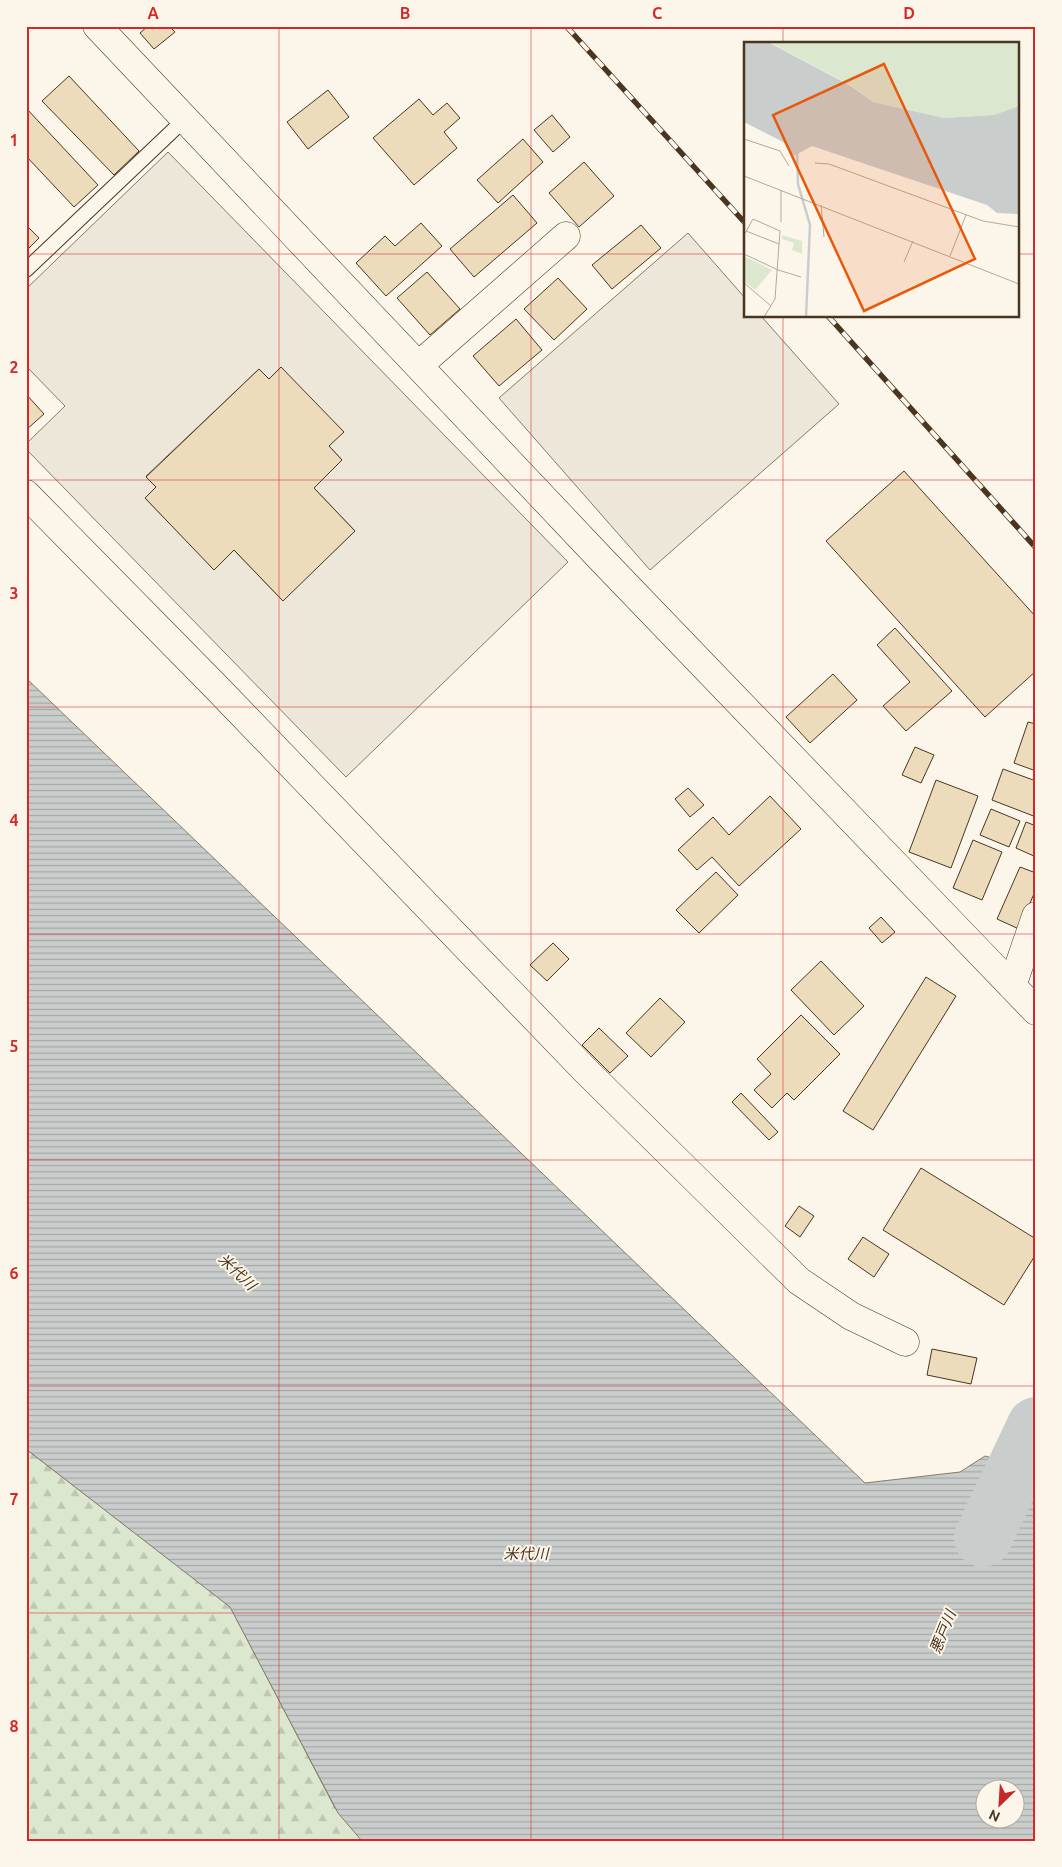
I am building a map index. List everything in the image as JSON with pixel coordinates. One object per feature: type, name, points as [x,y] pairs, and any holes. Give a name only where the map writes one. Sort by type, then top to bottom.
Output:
[{"type":"street","points":[[98,26],[602,560],[1036,1011]]},
{"type":"street","points":[[419,365],[566,236]]},
{"type":"street","points":[[26,494],[586,1071],[799,1281],[851,1316],[905,1342]]},
{"type":"street","points":[[1012,986],[1036,916]]},
{"type":"lane","points":[[26,270],[185,119]]},
{"type":"green space","points":[[26,1449],[230,1606],[335,1808],[364,1841],[26,1841]]},
{"type":"shaded area","points":[[168,152],[568,562],[346,777],[26,449],[26,444],[65,406],[26,366],[26,289]],"holes":[[[259,369],[269,379],[343,432],[329,446],[342,460],[314,488],[355,531],[282,600],[234,550],[214,569],[145,498],[156,487],[146,476]]]},
{"type":"shaded area","points":[[688,233],[744,297],[744,318],[763,318],[839,404],[650,570],[499,398]]},
{"type":"water","name":"米代川","points":[[26,678],[865,1483],[960,1472],[985,1456],[1036,1471],[1036,1841],[362,1841],[338,1813],[230,1607],[26,1449]]},
{"type":"building","points":[[148,26],[169,26],[175,32],[154,49],[140,33]]},
{"type":"building","points":[[69,76],[139,151],[114,175],[42,101]]},
{"type":"building","points":[[328,90],[349,117],[308,149],[287,122]]},
{"type":"building","points":[[419,99],[433,115],[447,103],[460,118],[444,132],[457,148],[414,185],[373,138]]},
{"type":"building","points":[[26,108],[98,185],[74,207],[26,156]]},
{"type":"building","points":[[552,115],[570,137],[553,152],[534,130]]},
{"type":"building","points":[[523,139],[543,162],[498,203],[477,180]]},
{"type":"building","points":[[584,162],[614,196],[579,227],[549,193]]},
{"type":"building","points":[[513,195],[537,223],[474,277],[450,249]]},
{"type":"building","points":[[421,223],[442,246],[386,296],[356,263],[385,236],[395,246]]},
{"type":"building","points":[[26,225],[39,238],[26,251]]},
{"type":"building","points":[[641,225],[661,248],[612,289],[592,265]]},
{"type":"building","points":[[427,272],[460,309],[430,335],[397,298]]},
{"type":"building","points":[[558,278],[587,309],[554,340],[524,309]]},
{"type":"building","points":[[516,319],[542,350],[499,386],[473,356]]},
{"type":"building","points":[[281,367],[344,432],[329,446],[342,460],[314,488],[355,531],[283,601],[234,550],[214,570],[145,498],[156,487],[146,477],[259,369],[269,379]]},
{"type":"building","points":[[26,394],[44,414],[26,430]]},
{"type":"building","points":[[904,471],[1036,617],[1036,671],[985,717],[826,541]]},
{"type":"building","points":[[895,628],[952,691],[906,731],[883,706],[910,682],[877,645]]},
{"type":"building","points":[[833,674],[857,700],[810,743],[786,717]]},
{"type":"building","points":[[1028,722],[1036,724],[1036,771],[1014,763]]},
{"type":"building","points":[[915,747],[934,755],[921,783],[902,775]]},
{"type":"building","points":[[1003,769],[1036,781],[1036,817],[992,800]]},
{"type":"building","points":[[936,780],[978,796],[951,868],[909,852]]},
{"type":"building","points":[[688,788],[704,805],[690,817],[675,799]]},
{"type":"building","points":[[770,796],[801,829],[739,886],[712,857],[697,870],[678,850],[713,817],[729,835]]},
{"type":"building","points":[[991,809],[1020,821],[1009,847],[980,835]]},
{"type":"building","points":[[1026,822],[1036,826],[1036,857],[1016,848]]},
{"type":"building","points":[[973,840],[1002,852],[982,900],[953,888]]},
{"type":"building","points":[[1020,867],[1036,873],[1036,889],[1019,929],[997,919]]},
{"type":"building","points":[[716,872],[738,895],[699,933],[676,910]]},
{"type":"building","points":[[881,917],[895,932],[882,943],[869,928]]},
{"type":"building","points":[[553,943],[569,959],[547,981],[530,965]]},
{"type":"building","points":[[821,961],[864,1006],[834,1035],[791,990]]},
{"type":"building","points":[[926,977],[956,996],[873,1130],[843,1111]]},
{"type":"building","points":[[660,998],[685,1022],[651,1057],[626,1033]]},
{"type":"building","points":[[801,1015],[840,1054],[794,1100],[787,1093],[772,1108],[754,1090],[771,1074],[757,1059]]},
{"type":"building","points":[[599,1028],[628,1056],[610,1073],[582,1045]]},
{"type":"building","points":[[741,1093],[778,1132],[769,1140],[732,1102]]},
{"type":"building","points":[[921,1168],[1036,1239],[1036,1254],[1004,1305],[883,1230]]},
{"type":"building","points":[[799,1206],[814,1216],[800,1237],[785,1226]]},
{"type":"building","points":[[863,1237],[889,1254],[874,1277],[848,1259]]},
{"type":"building","points":[[932,1349],[977,1358],[971,1384],[927,1375]]},
{"type":"waterway","name":"悪戸川","points":[[983,1538],[1036,1426]]},
{"type":"railway","points":[[566,26],[744,222]]},
{"type":"railway","points":[[830,318],[1036,548]]}]
